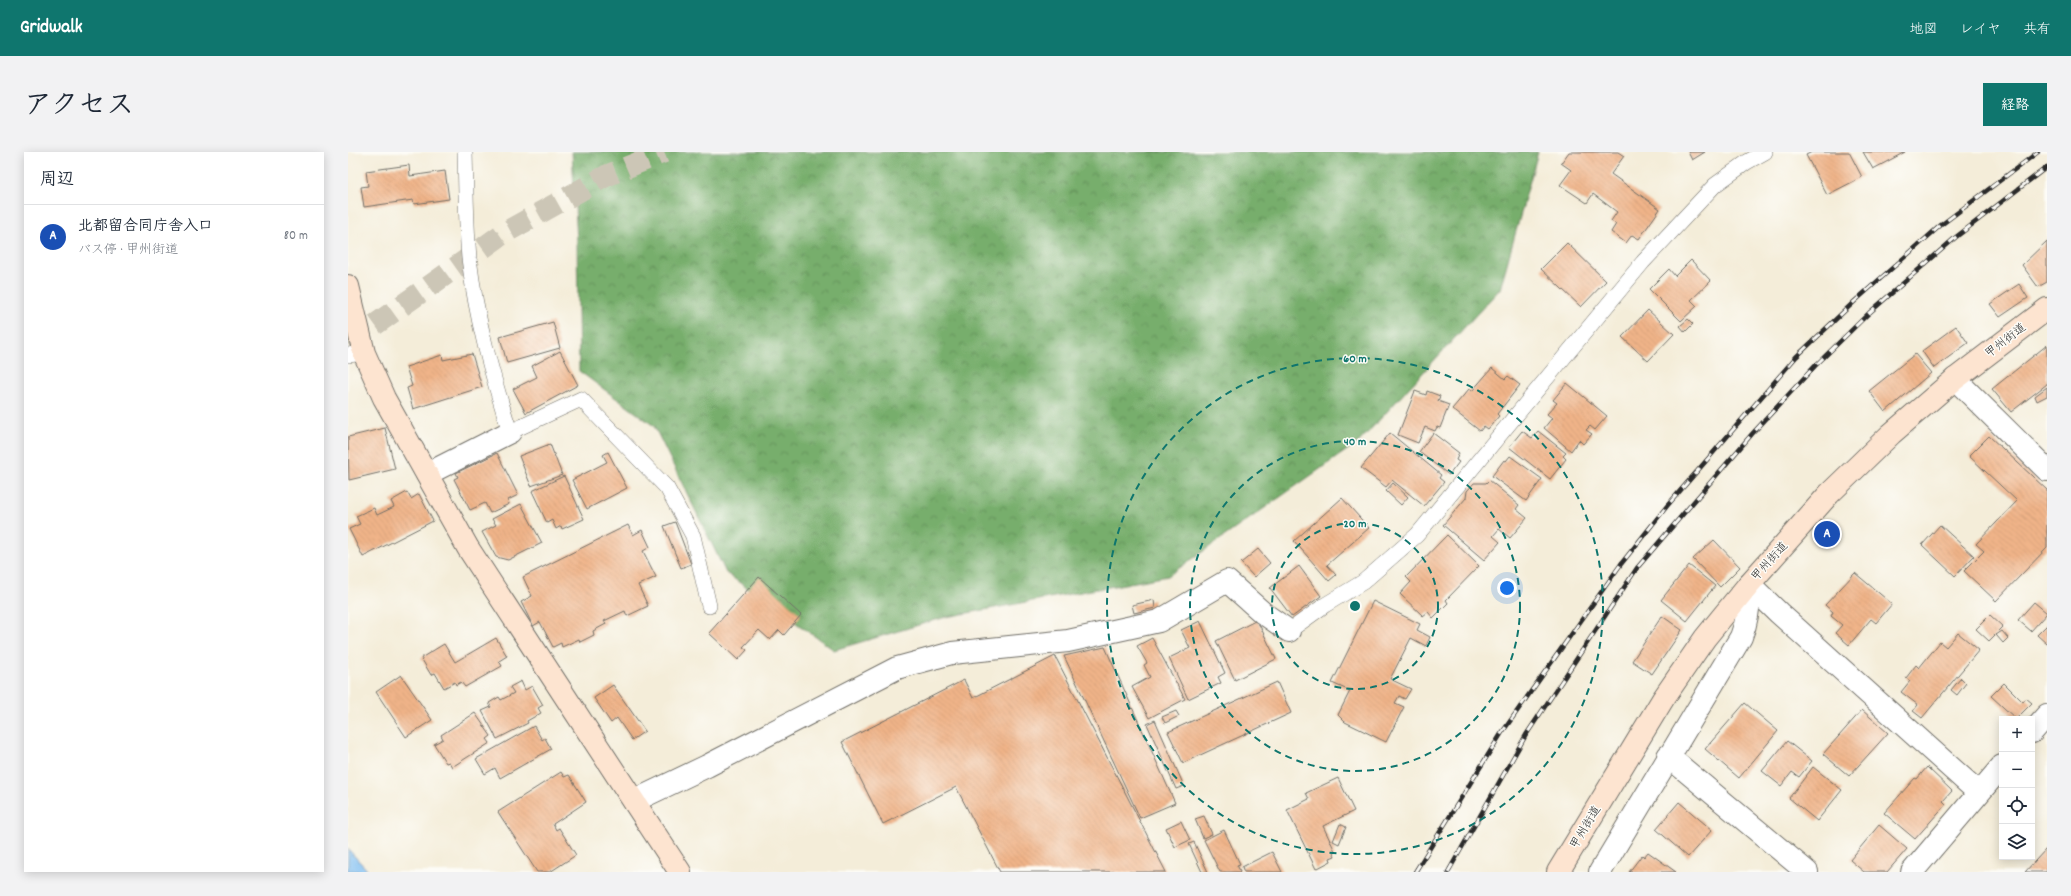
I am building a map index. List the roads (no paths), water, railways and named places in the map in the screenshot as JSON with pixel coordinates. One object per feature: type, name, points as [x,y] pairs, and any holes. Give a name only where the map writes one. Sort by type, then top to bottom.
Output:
[{"type":"main road","points":[[348,286],[356,354],[384,398],[468,548],[680,872]]},
{"type":"main road","name":"甲州街道","points":[[1558,872],[1663,699],[1705,638],[1749,584],[1835,489],[1891,434],[1955,379],[2047,309]]},
{"type":"street","points":[[1955,379],[2047,470]]},
{"type":"street","points":[[427,474],[510,432]]},
{"type":"street","points":[[634,801],[707,766],[896,668],[952,652],[1068,641],[1159,620],[1227,581],[1263,613],[1289,631]]},
{"type":"street","points":[[1600,872],[1668,756],[1741,637],[1747,620],[1749,608],[1749,584]]},
{"type":"street","points":[[1749,584],[1779,613],[1978,792]]},
{"type":"street","points":[[2035,729],[2047,715]]},
{"type":"street","points":[[1668,756],[1807,872]]},
{"type":"street","points":[[1912,872],[1978,792],[1999,769]]},
{"type":"lane","points":[[464,152],[469,258],[481,326],[492,375],[510,432],[581,399],[667,488],[693,536],[709,606]]},
{"type":"lane","points":[[1289,631],[1325,604],[1363,582],[1417,535],[1643,262],[1716,185],[1747,162],[1765,152]]},
{"type":"water","points":[[348,849],[369,872],[348,872]]},
{"type":"tunnel","points":[[348,344],[504,233],[606,176],[664,152]]},
{"type":"railway","points":[[1415,872],[1501,734],[1621,564],[1667,506],[1796,357],[1855,301],[1941,225],[2038,152]]},
{"type":"railway","points":[[1448,872],[1526,735],[1637,568],[1752,434],[1815,366],[1869,313],[1956,237],[2047,167]]},
{"type":"place","name":"北都留合同庁舎入口","points":[[1827,534]]}]
